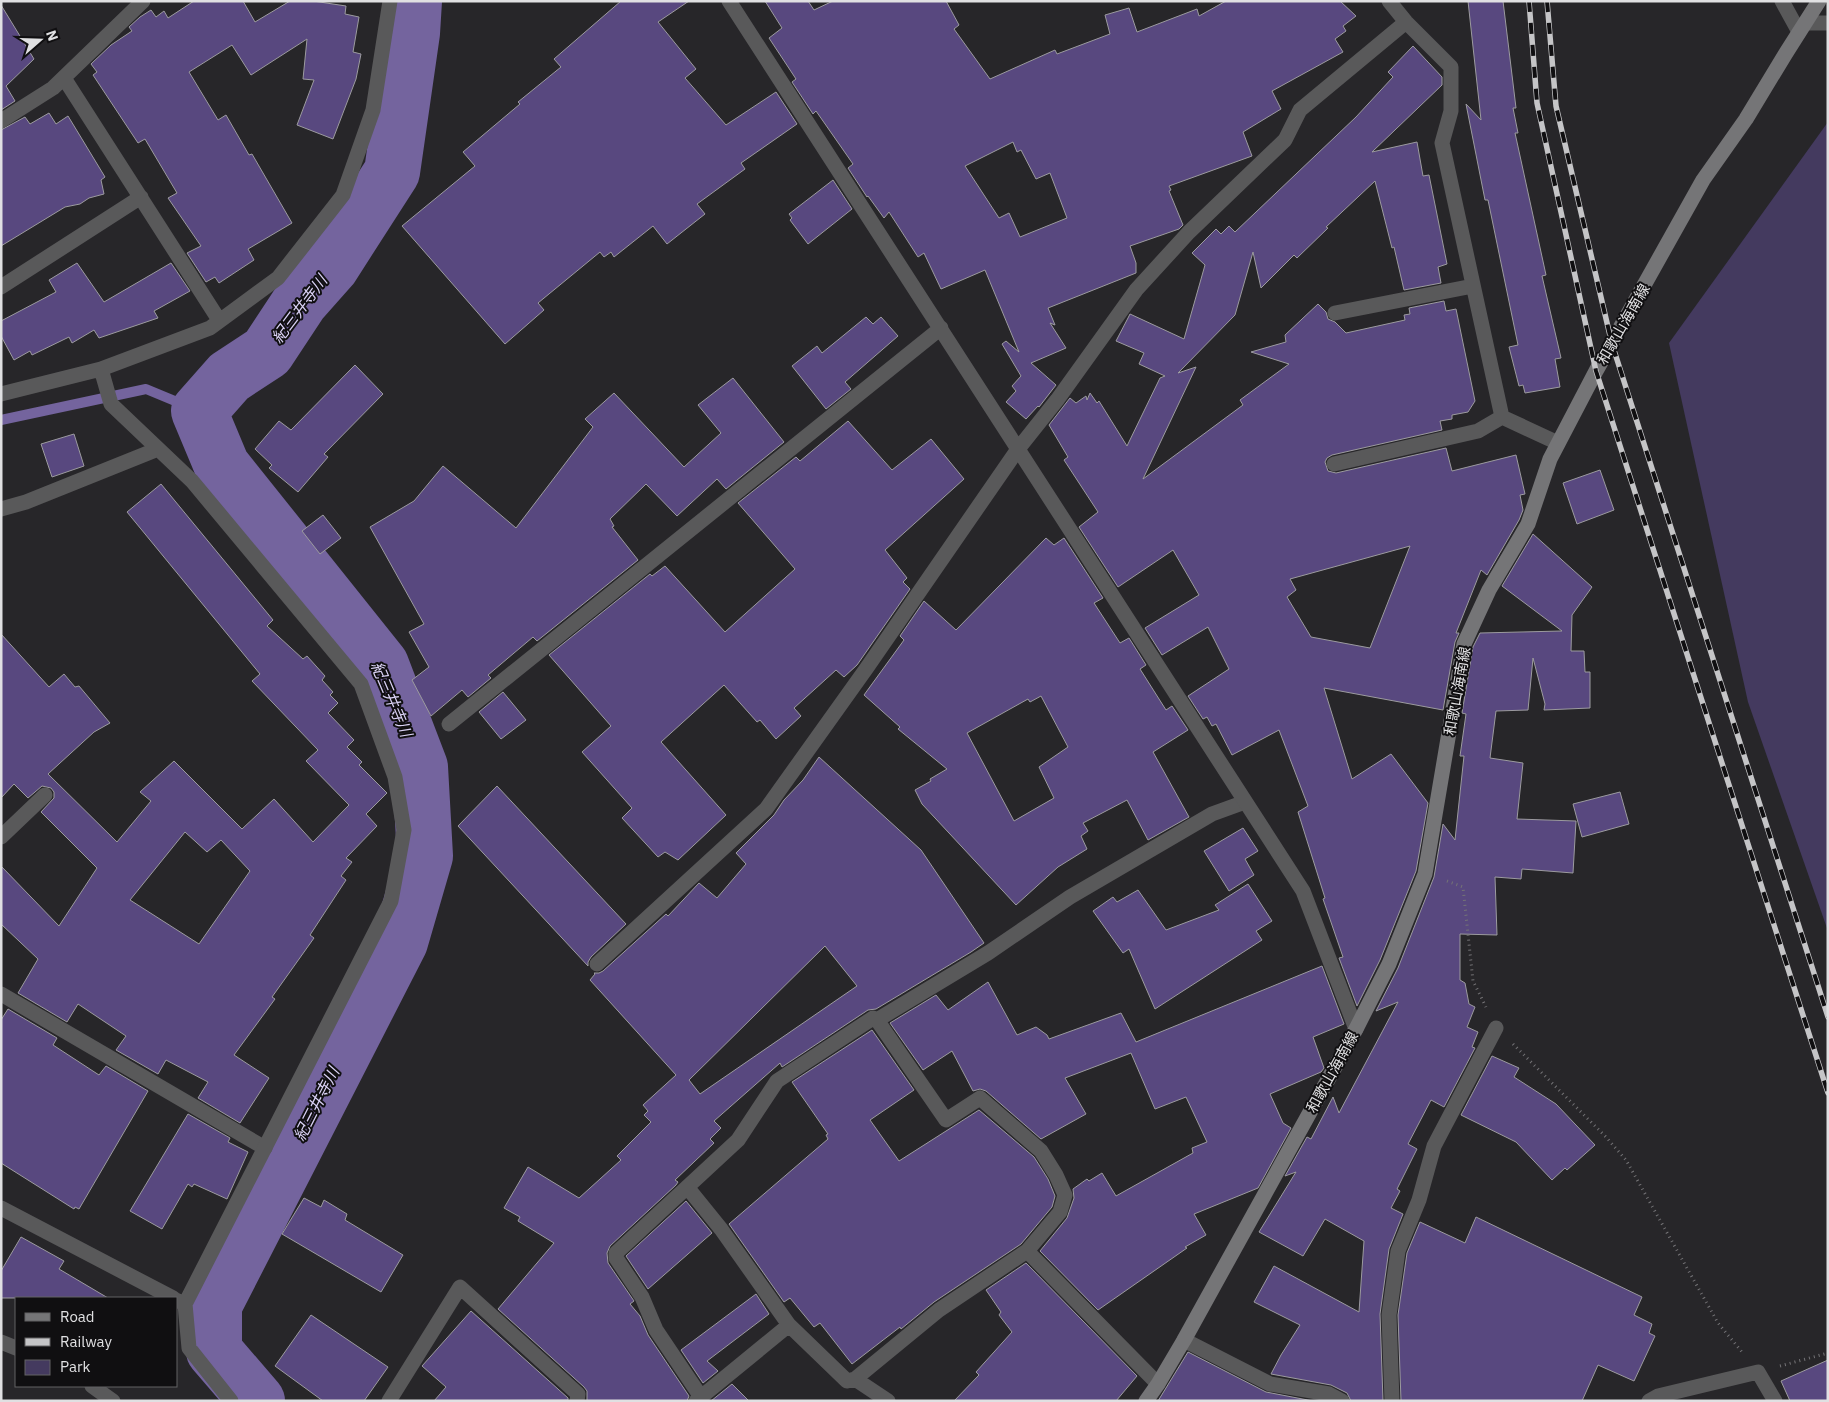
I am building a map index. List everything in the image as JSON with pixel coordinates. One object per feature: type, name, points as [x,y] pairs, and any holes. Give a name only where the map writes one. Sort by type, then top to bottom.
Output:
[{"type":"main road","name":"和歌山海南線","points":[[1146,1401],[1184,1340],[1356,1029],[1389,964],[1425,874],[1464,644],[1489,590],[1528,524],[1550,459],[1703,180],[1746,119],[1819,1]]},
{"type":"street","points":[[1,121],[53,88],[143,1]]},
{"type":"street","points":[[1,394],[103,373],[210,328],[278,278],[343,195],[373,110],[390,1]]},
{"type":"street","points":[[729,1],[1303,891],[1356,1029]]},
{"type":"street","points":[[1389,1],[1406,22],[1450,67],[1451,111],[1442,143],[1502,417]]},
{"type":"street","points":[[1782,1],[1802,27],[1828,23]]},
{"type":"street","points":[[597,964],[766,809],[866,669],[1018,449],[1057,400],[1136,290],[1189,232],[1285,140],[1300,110],[1406,22]]},
{"type":"street","points":[[64,78],[219,320]]},
{"type":"street","points":[[1,287],[141,197]]},
{"type":"street","points":[[1335,313],[1473,286]]},
{"type":"street","points":[[449,724],[941,328]]},
{"type":"street","points":[[103,373],[111,404],[192,481],[361,684],[395,777],[404,830],[391,901],[265,1148],[178,1301],[189,1348],[231,1401]]},
{"type":"street","points":[[1502,417],[1558,443]]},
{"type":"street","points":[[1334,464],[1478,431],[1502,417]]},
{"type":"street","points":[[1,509],[26,502],[158,449]]},
{"type":"street","points":[[1,837],[44,795]]},
{"type":"street","points":[[877,1020],[988,953],[1070,897],[1212,814],[1244,802]]},
{"type":"street","points":[[1,994],[265,1148]]},
{"type":"street","points":[[687,1187],[720,1229],[789,1325],[847,1381],[854,1379],[940,1310],[1027,1251],[1060,1212],[1065,1194],[1056,1175],[1041,1151],[980,1098],[946,1120],[877,1020],[873,1018],[777,1081],[738,1140],[687,1187],[616,1253],[616,1258],[642,1297],[656,1330],[699,1399],[789,1325]]},
{"type":"street","points":[[1392,1401],[1389,1316],[1398,1251],[1419,1200],[1434,1146],[1496,1028]]},
{"type":"street","points":[[1,1208],[170,1297]]},
{"type":"street","points":[[1027,1251],[1158,1384]]},
{"type":"street","points":[[389,1401],[460,1287],[578,1394],[577,1401]]},
{"type":"street","points":[[1184,1340],[1270,1384],[1329,1394],[1342,1401]]},
{"type":"street","points":[[1,1342],[15,1348]]},
{"type":"street","points":[[1649,1401],[1658,1396],[1758,1372],[1775,1401]]},
{"type":"street","points":[[854,1379],[888,1401]]},
{"type":"street","points":[[93,1387],[113,1401]]},
{"type":"path","points":[[1425,874],[1463,887],[1473,981],[1496,1028],[1606,1137],[1626,1160],[1718,1323],[1758,1372],[1828,1353]]},
{"type":"green space","points":[[1828,122],[1828,931],[1748,702],[1669,343]]},
{"type":"building","points":[[194,1],[243,1],[255,22],[290,1],[313,1],[346,6],[345,14],[359,17],[353,52],[361,54],[356,79],[333,139],[297,125],[314,80],[303,79],[307,39],[251,75],[232,45],[189,72],[218,120],[226,115],[249,155],[252,154],[292,223],[248,249],[254,260],[219,283],[215,277],[206,282],[187,253],[201,246],[168,198],[177,193],[145,139],[138,143],[93,75],[97,72],[91,64],[111,45],[132,31],[129,27],[151,10],[156,17],[164,11],[168,18]]},
{"type":"building","points":[[621,1],[689,1],[658,22],[696,69],[685,78],[726,125],[776,92],[797,124],[741,163],[745,169],[697,204],[705,214],[667,244],[653,226],[614,257],[611,252],[604,257],[600,252],[538,303],[544,310],[505,344],[402,226],[475,166],[463,152],[520,104],[518,102],[561,67],[554,59]]},
{"type":"building","points":[[765,1],[808,1],[814,10],[833,1],[946,1],[959,25],[954,29],[990,79],[1055,50],[1057,54],[1110,34],[1105,15],[1129,8],[1137,32],[1197,9],[1199,16],[1226,1],[1340,1],[1356,16],[1343,26],[1346,31],[1335,39],[1343,52],[1272,91],[1281,109],[1243,132],[1252,156],[1169,186],[1171,190],[1169,191],[1183,225],[1179,229],[1130,246],[1136,263],[1136,273],[1048,308],[1055,325],[1050,323],[1066,348],[1031,363],[1056,385],[1039,407],[1026,419],[1006,402],[1016,391],[1012,386],[1021,376],[1002,344],[1006,341],[1019,352],[985,270],[941,289],[924,253],[918,257],[889,212],[884,218],[867,197],[848,168],[853,164],[816,111],[813,114],[792,82],[796,79],[769,38],[782,28]],"holes":[[[1013,142],[1017,152],[1021,150],[1036,179],[1050,173],[1067,218],[1020,237],[1009,213],[999,218],[965,166]]]},
{"type":"building","points":[[1468,1],[1503,1],[1516,108],[1513,108],[1518,133],[1515,133],[1546,275],[1542,276],[1561,358],[1555,359],[1560,387],[1525,393],[1523,385],[1519,386],[1509,347],[1518,345],[1488,200],[1485,200],[1466,104],[1481,120]]},
{"type":"building","points":[[1,5],[34,59],[6,86],[15,101],[1,110]]},
{"type":"building","points":[[1413,46],[1442,77],[1442,85],[1372,152],[1417,142],[1423,176],[1429,175],[1447,264],[1438,267],[1441,283],[1404,290],[1375,181],[1326,227],[1328,228],[1297,258],[1294,255],[1261,288],[1253,252],[1235,315],[1178,373],[1196,367],[1143,479],[1243,405],[1240,400],[1289,364],[1251,352],[1286,342],[1285,335],[1318,304],[1326,312],[1328,319],[1335,322],[1346,333],[1405,320],[1404,315],[1410,314],[1409,308],[1444,301],[1446,311],[1456,309],[1475,401],[1468,412],[1452,415],[1452,419],[1440,421],[1442,430],[1332,455],[1325,462],[1328,471],[1336,473],[1446,448],[1452,471],[1516,455],[1525,494],[1520,495],[1523,510],[1519,520],[1487,575],[1481,570],[1456,633],[1459,633],[1455,642],[1443,710],[1324,688],[1352,779],[1391,754],[1428,803],[1416,871],[1380,960],[1357,1006],[1339,958],[1343,957],[1323,899],[1325,898],[1298,812],[1308,806],[1279,730],[1232,755],[1216,724],[1212,726],[1207,717],[1203,719],[1188,696],[1229,669],[1208,627],[1162,655],[1145,628],[1199,595],[1173,550],[1118,587],[1079,527],[1098,512],[1064,460],[1068,457],[1049,425],[1070,398],[1076,403],[1086,396],[1087,400],[1090,393],[1097,403],[1099,401],[1127,446],[1160,378],[1165,376],[1139,364],[1144,353],[1116,341],[1130,314],[1184,339],[1205,265],[1192,253],[1216,229],[1221,234],[1229,226],[1235,232],[1356,117],[1393,77],[1388,72]],"holes":[[[1410,546],[1370,648],[1311,637],[1287,597],[1296,590],[1290,579]]]},
{"type":"building","points":[[49,113],[56,124],[68,116],[105,177],[101,180],[104,194],[89,198],[80,204],[65,207],[1,246],[1,130],[25,117],[30,124]]},
{"type":"building","points":[[833,180],[852,209],[808,244],[790,220],[792,218],[789,214]]},
{"type":"building","points":[[77,263],[104,302],[171,263],[190,291],[154,311],[158,318],[99,338],[94,330],[72,343],[69,337],[32,355],[30,351],[14,360],[1,336],[1,321],[56,292],[49,280]]},
{"type":"building","points":[[866,317],[873,324],[881,317],[898,336],[845,382],[851,389],[826,409],[792,366],[817,346],[822,353]]},
{"type":"building","points":[[355,365],[383,394],[324,454],[328,457],[298,492],[269,468],[272,465],[255,449],[279,421],[291,430]]},
{"type":"building","points":[[733,378],[784,442],[726,489],[717,479],[677,516],[646,484],[610,519],[614,526],[612,527],[638,560],[537,641],[533,637],[488,675],[491,678],[468,697],[462,690],[431,716],[412,680],[429,667],[409,632],[424,624],[370,527],[414,501],[443,466],[516,528],[593,427],[585,419],[614,393],[684,467],[721,433],[698,405]]},
{"type":"building","points":[[848,421],[892,470],[931,439],[964,479],[885,550],[907,578],[903,582],[910,589],[857,665],[844,677],[836,670],[794,708],[801,716],[776,739],[760,720],[757,722],[724,685],[661,742],[726,815],[678,860],[665,852],[658,857],[622,818],[632,808],[582,752],[611,726],[549,655],[650,574],[652,576],[665,566],[725,632],[795,569],[738,503],[796,457],[800,461]]},
{"type":"building","points":[[74,434],[84,466],[52,477],[41,444]]},
{"type":"building","points":[[1600,470],[1614,510],[1577,524],[1563,483]]},
{"type":"building","points":[[161,484],[273,620],[267,626],[303,659],[307,656],[325,676],[322,680],[333,692],[330,695],[338,703],[328,713],[354,740],[347,747],[362,762],[359,765],[387,793],[366,814],[377,826],[346,858],[352,862],[341,876],[346,880],[310,935],[314,938],[272,997],[275,999],[234,1055],[269,1078],[240,1123],[198,1098],[208,1082],[166,1060],[158,1074],[116,1050],[126,1036],[78,1004],[67,1022],[18,993],[38,959],[1,924],[1,866],[59,926],[97,868],[41,812],[54,798],[54,792],[51,788],[42,786],[28,798],[14,784],[1,798],[1,634],[49,687],[64,674],[75,687],[79,686],[110,723],[94,732],[48,774],[117,842],[151,801],[140,792],[174,761],[242,829],[274,799],[313,842],[349,805],[306,761],[318,750],[252,681],[260,674],[127,512]],"holes":[[[185,832],[207,852],[221,840],[250,871],[199,944],[130,900]]]},
{"type":"building","points":[[323,515],[341,538],[320,554],[302,531]]},
{"type":"building","points":[[1533,534],[1592,587],[1572,615],[1571,651],[1584,651],[1585,672],[1590,672],[1590,708],[1544,710],[1545,704],[1533,658],[1528,710],[1496,711],[1490,758],[1523,763],[1517,819],[1576,821],[1573,873],[1522,869],[1521,879],[1495,877],[1497,935],[1460,934],[1460,980],[1465,983],[1469,1004],[1475,1007],[1467,1027],[1478,1032],[1472,1047],[1475,1048],[1444,1107],[1431,1100],[1408,1144],[1417,1149],[1397,1189],[1400,1191],[1391,1208],[1403,1214],[1389,1249],[1380,1314],[1383,1401],[1351,1401],[1347,1393],[1331,1385],[1271,1374],[1300,1325],[1254,1302],[1274,1266],[1359,1312],[1364,1241],[1325,1219],[1303,1256],[1259,1232],[1296,1172],[1285,1176],[1307,1137],[1311,1139],[1333,1097],[1339,1113],[1398,1002],[1376,1011],[1398,968],[1434,877],[1443,824],[1455,840],[1464,756],[1460,756],[1466,714],[1462,713],[1473,647],[1480,633],[1562,631],[1502,586]]},
{"type":"building","points":[[1046,538],[1054,545],[1064,538],[1103,598],[1094,603],[1120,643],[1129,638],[1146,665],[1140,669],[1166,710],[1172,706],[1188,730],[1153,752],[1189,817],[1148,840],[1127,800],[1083,823],[1088,831],[1081,836],[1087,849],[1058,867],[1016,905],[922,804],[915,790],[947,769],[898,729],[900,727],[864,695],[904,640],[900,636],[924,601],[956,630]],"holes":[[[1041,696],[1068,747],[1039,767],[1054,798],[1014,821],[967,733],[1028,699],[1030,702]]]},
{"type":"building","points":[[503,692],[526,720],[501,739],[479,712]]},
{"type":"building","points":[[819,757],[921,850],[984,943],[876,1009],[868,1010],[782,1067],[780,1063],[714,1121],[721,1128],[710,1139],[714,1143],[675,1180],[678,1182],[676,1185],[610,1246],[607,1253],[608,1263],[634,1301],[630,1304],[640,1316],[648,1335],[689,1396],[687,1401],[587,1401],[587,1391],[584,1387],[498,1309],[554,1243],[518,1221],[520,1217],[504,1208],[528,1167],[579,1198],[621,1160],[617,1156],[651,1122],[644,1115],[648,1111],[643,1105],[676,1075],[590,980],[594,973],[603,971],[666,914],[668,916],[699,883],[717,898],[746,864],[736,853],[774,815],[784,800],[803,780]],"holes":[[[825,946],[857,986],[700,1094],[689,1080]]]},
{"type":"building","points":[[497,786],[626,924],[591,957],[588,966],[458,826]]},
{"type":"building","points":[[1620,792],[1629,824],[1582,837],[1573,804]]},
{"type":"building","points":[[1243,828],[1258,851],[1245,859],[1254,875],[1229,891],[1204,851]]},
{"type":"building","points":[[1248,884],[1272,921],[1256,931],[1262,940],[1155,1009],[1129,949],[1123,953],[1093,911],[1113,897],[1117,902],[1138,890],[1166,930],[1219,910],[1215,905]]},
{"type":"building","points":[[1322,966],[1344,1024],[1313,1037],[1324,1068],[1321,1072],[1270,1094],[1283,1123],[1291,1128],[1258,1188],[1194,1214],[1206,1235],[1185,1247],[1187,1248],[1098,1310],[1040,1251],[1067,1218],[1074,1198],[1073,1189],[1087,1179],[1089,1181],[1102,1173],[1116,1196],[1193,1153],[1192,1148],[1207,1142],[1186,1097],[1155,1109],[1131,1053],[1065,1078],[1086,1114],[1041,1139],[986,1091],[980,1089],[973,1091],[952,1051],[923,1070],[890,1023],[936,995],[948,1010],[988,982],[1017,1035],[1036,1027],[1047,1035],[1049,1039],[1121,1013],[1136,1042]]},
{"type":"building","points":[[8,1009],[57,1038],[53,1045],[99,1075],[106,1066],[148,1091],[79,1209],[75,1207],[74,1209],[1,1163],[1,1020]]},
{"type":"building","points":[[872,1030],[914,1090],[870,1120],[899,1161],[979,1110],[1034,1157],[1048,1179],[1055,1196],[1052,1207],[1021,1244],[934,1302],[901,1329],[900,1327],[852,1364],[820,1323],[814,1327],[790,1298],[784,1302],[729,1224],[828,1139],[826,1135],[828,1134],[792,1082]]},
{"type":"building","points":[[1492,1056],[1519,1068],[1514,1077],[1556,1104],[1595,1145],[1567,1170],[1565,1168],[1552,1180],[1516,1142],[1461,1115]]},
{"type":"building","points":[[188,1114],[230,1138],[228,1142],[248,1152],[227,1199],[194,1184],[192,1187],[188,1184],[162,1229],[130,1211]]},
{"type":"building","points":[[304,1198],[321,1207],[324,1200],[347,1214],[345,1220],[403,1255],[381,1292],[282,1234]]},
{"type":"building","points":[[686,1201],[712,1233],[648,1289],[626,1256]]},
{"type":"building","points":[[1476,1217],[1642,1297],[1634,1315],[1652,1324],[1649,1333],[1655,1336],[1634,1381],[1598,1365],[1582,1401],[1401,1401],[1398,1315],[1407,1253],[1420,1222],[1465,1243]]},
{"type":"building","points":[[21,1237],[64,1261],[59,1269],[106,1297],[1,1298],[1,1271]]},
{"type":"building","points":[[1026,1263],[1137,1376],[1116,1401],[954,1401],[979,1375],[976,1372],[1012,1332],[999,1315],[1001,1312],[986,1290]]},
{"type":"building","points":[[756,1294],[769,1314],[707,1361],[718,1371],[703,1383],[681,1350]]},
{"type":"building","points":[[471,1311],[568,1400],[434,1401],[446,1387],[422,1366]]},
{"type":"building","points":[[311,1315],[388,1367],[364,1401],[323,1401],[275,1366]]},
{"type":"building","points":[[1188,1352],[1266,1392],[1313,1401],[1158,1401]]},
{"type":"building","points":[[1828,1360],[1828,1401],[1790,1401],[1781,1381]]},
{"type":"building","points":[[732,1384],[749,1401],[711,1401]]},
{"type":"waterway","name":"紀三井寺川","points":[[257,1401],[214,1351],[214,1305],[400,942],[425,856],[420,767],[381,665],[222,466],[199,411],[229,377],[267,352],[300,302],[331,267],[392,172],[412,33],[414,1]]},
{"type":"waterway","points":[[1,420],[146,389],[199,411]]},
{"type":"railway","points":[[1529,1],[1537,103],[1596,371],[1828,1093]]},
{"type":"railway","points":[[1547,1],[1556,106],[1612,344],[1828,1017]]}]
